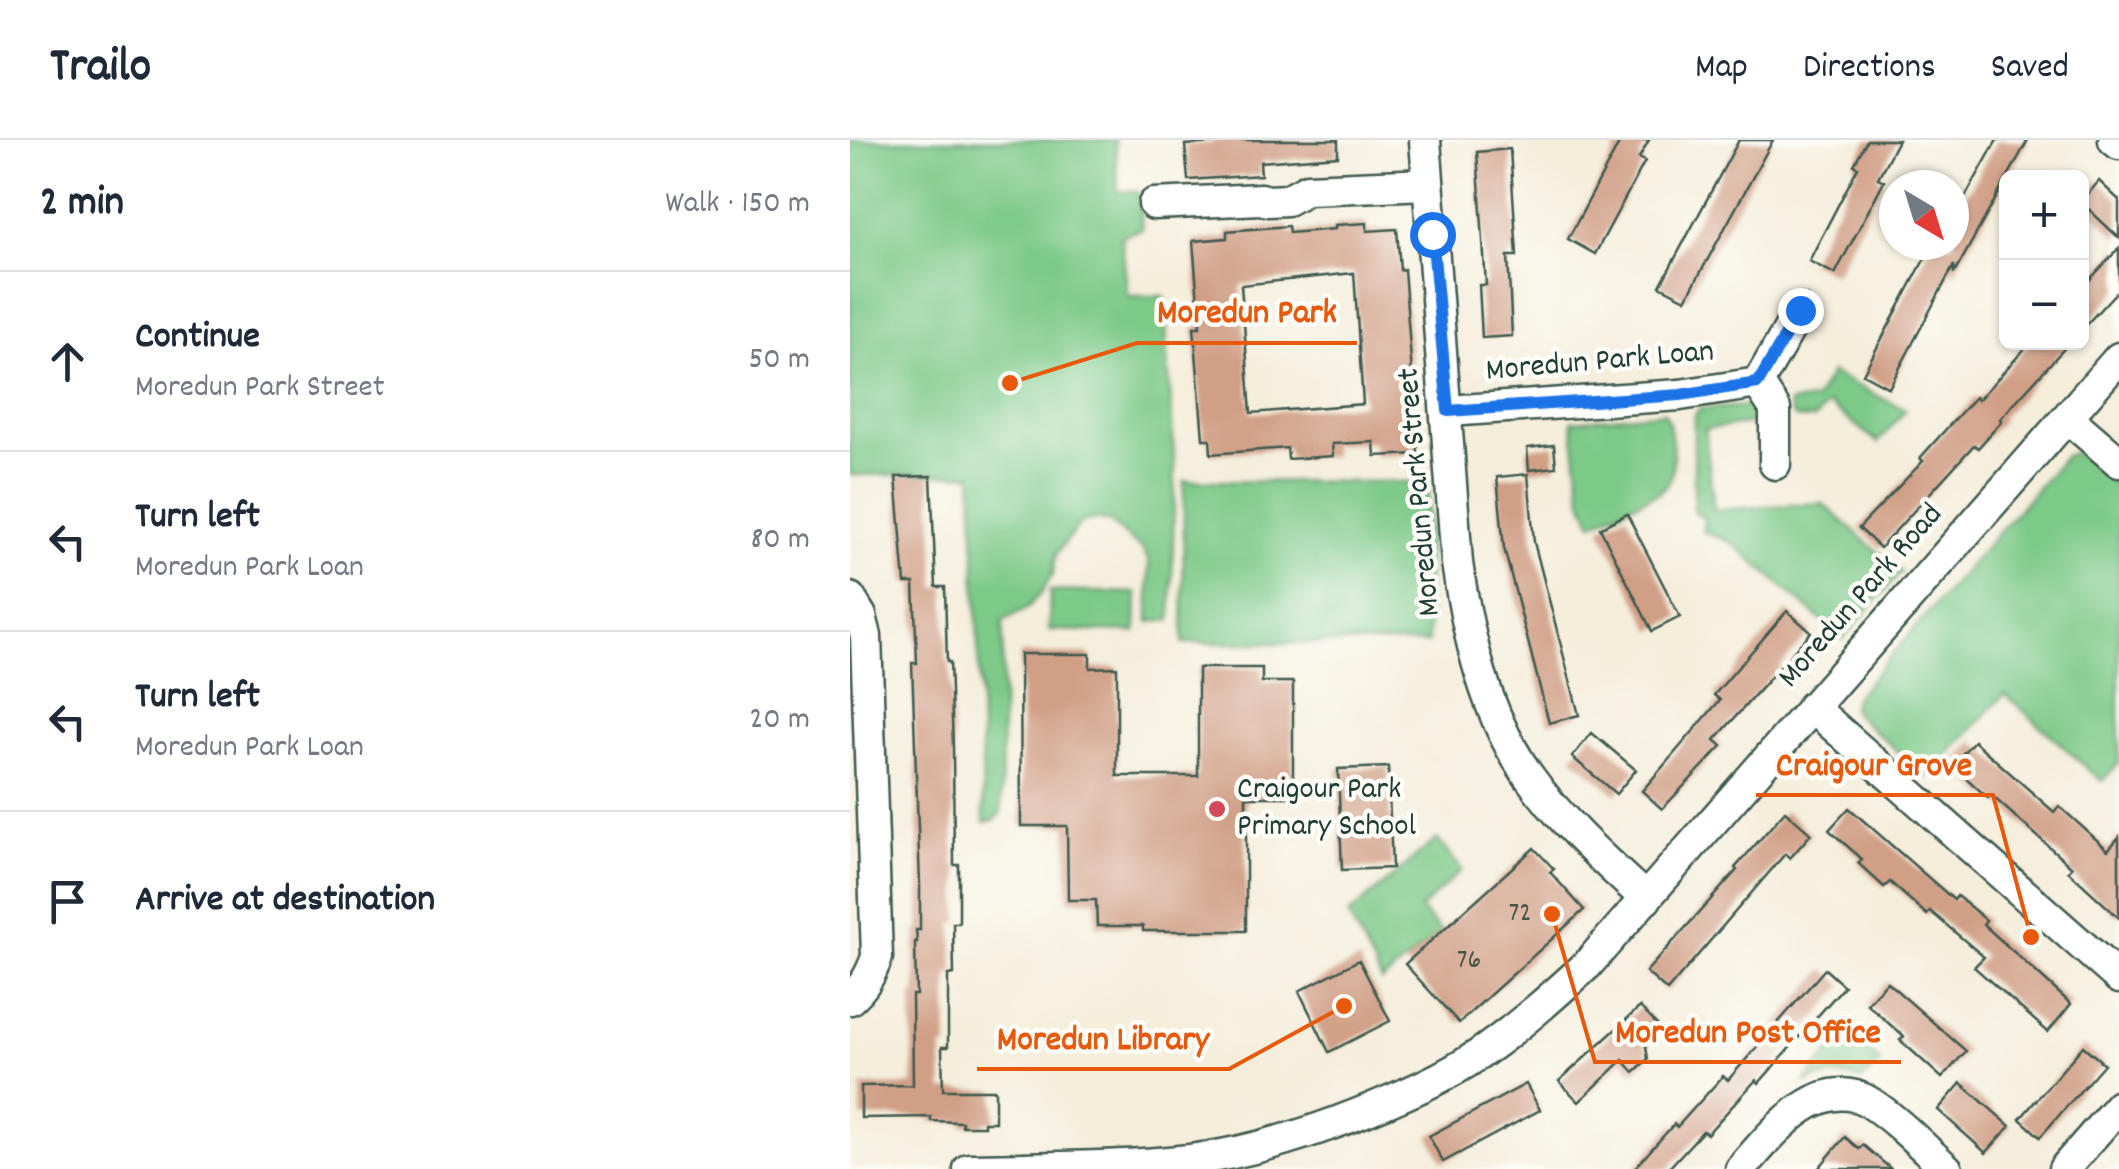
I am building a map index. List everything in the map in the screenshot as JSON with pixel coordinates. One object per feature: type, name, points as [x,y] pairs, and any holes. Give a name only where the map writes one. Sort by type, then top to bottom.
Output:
[{"type":"street","name":"Moredun Park Street","points":[[1425,140],[1457,563],[1478,666],[1498,719],[1526,772],[1584,842],[1646,899]]},
{"type":"street","points":[[1154,204],[1287,200],[1307,190],[1428,184]]},
{"type":"street","name":"Moredun Park Loan","points":[[1758,383],[1800,310]]},
{"type":"street","name":"Moredun Park Road","points":[[969,1169],[1137,1164],[1195,1159],[1270,1144],[1338,1123],[1420,1088],[1486,1050],[1587,965],[2119,358]]},
{"type":"street","name":"Moredun Park Loan","points":[[1448,411],[1680,395],[1758,383]]},
{"type":"street","name":"Moredun Park Loan","points":[[1758,383],[1775,409],[1775,464]]},
{"type":"street","points":[[2068,418],[2119,462]]},
{"type":"street","points":[[850,598],[862,616],[866,636],[860,788],[878,957],[870,976],[850,1000]]},
{"type":"street","points":[[1812,707],[2119,978]]},
{"type":"street","points":[[1741,1169],[1776,1128],[1808,1104],[1827,1096],[1847,1096],[1869,1102],[1947,1169]]},
{"type":"street","points":[[2064,1169],[2119,1106]]},
{"type":"green space","points":[[850,140],[1115,140],[1118,191],[1138,192],[1142,229],[1121,236],[1128,296],[1164,296],[1175,469],[1171,620],[1149,622],[1149,562],[1143,550],[1108,521],[1081,522],[1056,554],[1053,574],[1040,595],[1027,608],[1003,621],[1001,812],[995,820],[984,822],[972,474],[850,475]]},
{"type":"green space","points":[[1831,373],[1906,410],[1878,442],[1828,404],[1815,418],[1794,416],[1789,403],[1815,400]]},
{"type":"green space","points":[[1761,405],[1763,414],[1754,423],[1705,429],[1714,510],[1822,503],[1901,572],[1843,639],[1731,542],[1703,531],[1704,518],[1694,510],[1694,417],[1699,409]]},
{"type":"green space","points":[[1664,412],[1673,455],[1668,483],[1659,492],[1593,523],[1582,499],[1572,421]]},
{"type":"green space","points":[[2081,454],[2119,487],[2119,763],[2102,781],[2005,694],[1927,777],[1857,716],[1852,709],[1854,698],[2065,456]]},
{"type":"green space","points":[[1184,481],[1428,482],[1428,643],[1183,643]]},
{"type":"green space","points":[[1050,591],[1137,593],[1136,632],[1049,630]]},
{"type":"green space","points":[[1437,839],[1462,870],[1420,909],[1441,932],[1382,981],[1348,915]]},
{"type":"green space","points":[[1853,1035],[1880,1062],[1862,1080],[1834,1076],[1805,1082],[1844,1036]]},
{"type":"building","points":[[1213,140],[1338,140],[1338,156],[1260,162],[1261,175],[1188,180],[1185,145]]},
{"type":"building","points":[[1621,140],[1649,140],[1639,158],[1645,161],[1595,254],[1568,239]]},
{"type":"building","points":[[1739,140],[1773,140],[1686,299],[1660,286]]},
{"type":"building","points":[[1867,140],[1898,140],[1879,170],[1879,190],[1835,274],[1809,261],[1858,167],[1854,165]]},
{"type":"building","points":[[1997,140],[2028,140],[2011,170],[1999,170],[1999,193],[1969,247],[1969,190]]},
{"type":"building","points":[[1510,149],[1517,256],[1508,256],[1512,336],[1482,338],[1479,285],[1486,285],[1477,152]]},
{"type":"building","points":[[2099,181],[2119,200],[2119,238],[2089,210],[2089,193]]},
{"type":"building","points":[[1367,223],[1367,231],[1397,229],[1400,270],[1404,269],[1418,454],[1375,456],[1374,442],[1332,444],[1333,456],[1288,459],[1287,448],[1211,454],[1210,439],[1203,439],[1194,327],[1200,327],[1193,241],[1227,238],[1227,231],[1288,226],[1289,233],[1335,229],[1335,225]],"holes":[[[1354,273],[1363,404],[1251,413],[1241,285]]]},
{"type":"building","points":[[2119,248],[2119,289],[2089,321],[2089,280]]},
{"type":"building","points":[[1924,260],[1962,260],[1954,274],[1954,265],[1889,388],[1863,374]]},
{"type":"building","points":[[2024,350],[2063,350],[1978,448],[1974,445],[1880,548],[1859,528],[1923,461],[1920,458],[1975,397],[1978,400]]},
{"type":"building","points":[[1554,445],[1556,467],[1529,470],[1527,448]]},
{"type":"building","points":[[1528,474],[1534,542],[1579,715],[1549,723],[1504,548],[1497,477]]},
{"type":"building","points":[[931,476],[936,587],[945,587],[954,865],[959,865],[959,923],[953,923],[954,974],[948,975],[948,1047],[942,1047],[943,1090],[995,1090],[995,1122],[984,1122],[984,1126],[931,1121],[931,1117],[861,1118],[861,1086],[913,1085],[912,995],[916,995],[916,930],[920,930],[912,663],[917,663],[914,583],[905,583],[896,477]]},
{"type":"building","points":[[1627,514],[1680,617],[1652,631],[1600,528]]},
{"type":"building","points":[[1787,611],[1811,632],[1715,740],[1722,746],[1662,809],[1642,791],[1720,700],[1714,695]]},
{"type":"building","points":[[1020,654],[1090,654],[1090,668],[1117,667],[1117,776],[1198,776],[1198,668],[1262,668],[1262,682],[1293,682],[1293,797],[1246,797],[1246,931],[1143,931],[1143,926],[1097,926],[1096,900],[1068,900],[1067,826],[1021,826]]},
{"type":"building","points":[[1592,733],[1636,770],[1616,794],[1572,757]]},
{"type":"building","points":[[1974,741],[2054,812],[2059,806],[2108,850],[2119,837],[2119,918],[2068,871],[2072,867],[1952,765]]},
{"type":"building","points":[[1388,767],[1392,868],[1342,870],[1338,769]]},
{"type":"building","points":[[1849,808],[1954,900],[1957,896],[1986,920],[1983,924],[2071,1004],[2048,1032],[1974,967],[1984,957],[1930,911],[1927,915],[1890,882],[1884,887],[1858,863],[1862,859],[1829,830]]},
{"type":"building","points":[[1785,811],[1811,834],[1790,858],[1785,854],[1667,991],[1646,972]]},
{"type":"building","points":[[1534,848],[1584,910],[1459,1023],[1405,964]]},
{"type":"building","points":[[1359,960],[1390,1021],[1329,1052],[1299,991]]},
{"type":"building","points":[[1825,969],[1844,986],[1759,1083],[1756,1080],[1707,1134],[1703,1131],[1668,1169],[1634,1169],[1723,1076],[1728,1080]]},
{"type":"building","points":[[1887,982],[1966,1051],[1942,1078],[1867,1004]]},
{"type":"building","points":[[1640,1007],[1659,1027],[1645,1040],[1648,1059],[1634,1072],[1623,1060],[1579,1102],[1559,1081]]},
{"type":"building","points":[[2083,1046],[2104,1064],[2040,1137],[2020,1119]]},
{"type":"building","points":[[1961,1083],[2010,1126],[1986,1153],[1938,1110]]},
{"type":"building","points":[[1526,1084],[1540,1110],[1443,1162],[1429,1136]]},
{"type":"building","points":[[1845,1137],[1859,1149],[1863,1145],[1891,1169],[1818,1169]]},
{"type":"place","name":"Moredun Park","points":[[1010,383]]},
{"type":"place","name":"Craigour Park Primary School","points":[[1217,809]]},
{"type":"place","name":"Moredun Post Office","points":[[1552,914]]},
{"type":"place","name":"Craigour Grove","points":[[2031,937]]},
{"type":"place","name":"Moredun Library","points":[[1344,1006]]},
{"type":"route","points":[[1432,234],[1448,411],[1680,395],[1758,383],[1800,310]]}]
